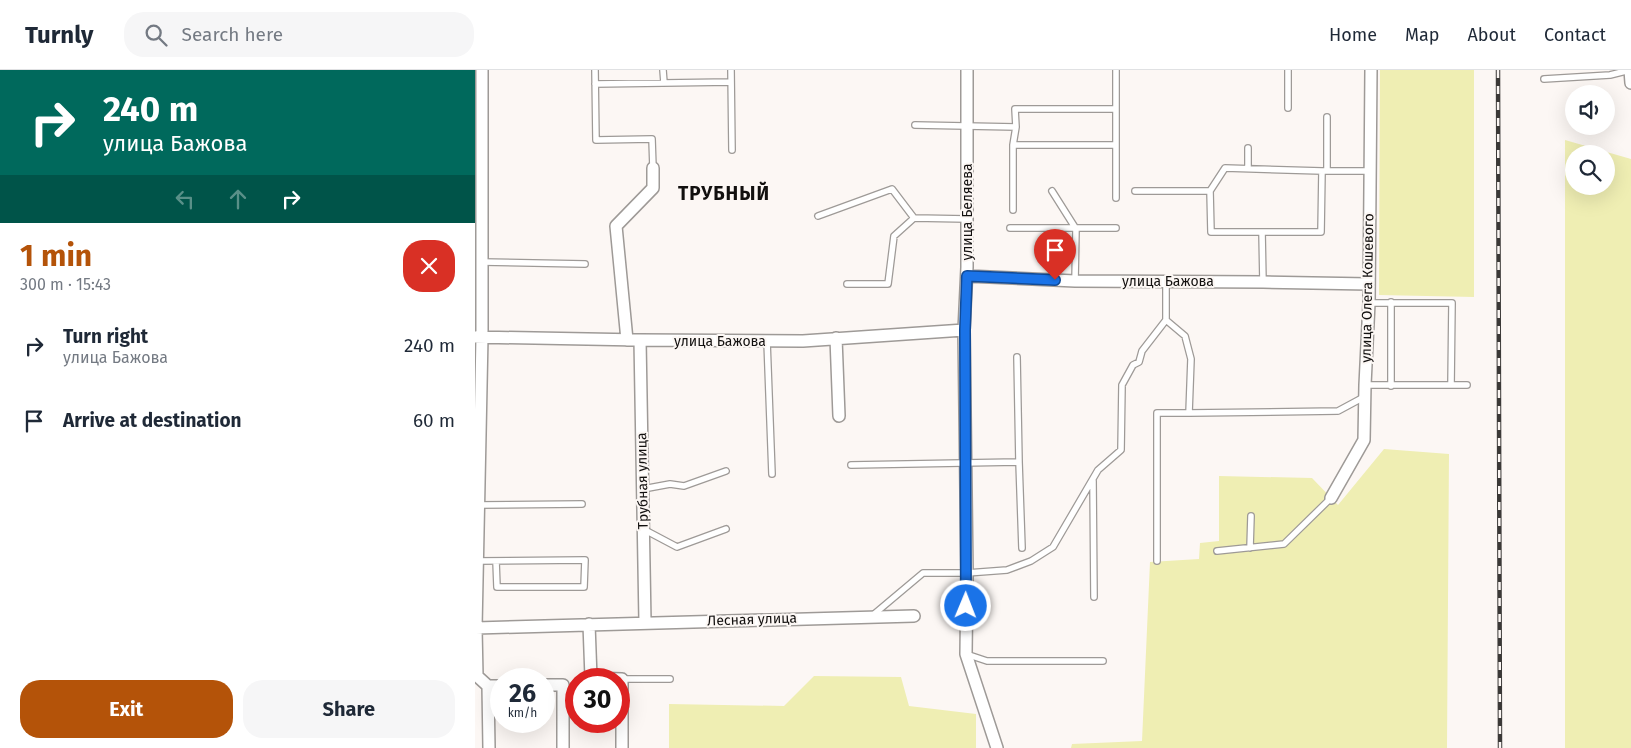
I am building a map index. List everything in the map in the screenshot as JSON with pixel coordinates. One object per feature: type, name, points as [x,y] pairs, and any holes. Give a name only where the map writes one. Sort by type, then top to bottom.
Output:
[{"type":"street","points":[[482,70],[482,262],[478,337],[477,490],[479,505],[476,676],[487,686],[489,748]]},
{"type":"street","name":"улица Беляева","points":[[967,70],[967,276],[965,330],[966,654],[997,748]]},
{"type":"street","name":"улица Олега Кошевого","points":[[1331,498],[1365,440],[1369,302],[1371,70]]},
{"type":"street","points":[[1630,70],[1631,83]]},
{"type":"street","points":[[627,340],[616,226],[653,188],[653,168]]},
{"type":"street","name":"улица Бажова","points":[[967,276],[1075,281],[1369,284]]},
{"type":"street","name":"улица Бажова","points":[[478,337],[767,341],[965,330]]},
{"type":"street","points":[[836,338],[839,416]]},
{"type":"street","name":"Трубная улица","points":[[640,340],[645,622]]},
{"type":"street","name":"Лесная улица","points":[[476,628],[914,616]]},
{"type":"street","points":[[589,624],[591,668]]},
{"type":"street","points":[[555,685],[563,685],[563,748]]},
{"type":"street","points":[[623,733],[623,748]]},
{"type":"lane","points":[[595,70],[596,140],[652,139],[653,168]]},
{"type":"lane","points":[[663,70],[664,83]]},
{"type":"lane","points":[[731,70],[732,150]]},
{"type":"lane","points":[[1115,70],[1116,198]]},
{"type":"lane","points":[[1288,70],[1288,108]]},
{"type":"lane","points":[[1544,79],[1610,75],[1630,70]]},
{"type":"lane","points":[[595,84],[731,82]]},
{"type":"lane","points":[[1013,210],[1015,109],[1116,109]]},
{"type":"lane","points":[[1327,117],[1325,171],[1321,232],[1211,232],[1210,191],[1225,168],[1325,171],[1370,171]]},
{"type":"lane","points":[[915,125],[1016,127]]},
{"type":"lane","points":[[1013,145],[1115,145]]},
{"type":"lane","points":[[1248,148],[1248,168]]},
{"type":"lane","points":[[818,216],[892,189],[914,218]]},
{"type":"lane","points":[[1052,191],[1076,229],[1075,281]]},
{"type":"lane","points":[[1135,191],[1210,191]]},
{"type":"lane","points":[[847,284],[888,284],[894,236],[914,218],[967,220]]},
{"type":"lane","points":[[1010,228],[1116,228]]},
{"type":"lane","points":[[1262,232],[1263,282]]},
{"type":"lane","points":[[482,262],[585,264]]},
{"type":"lane","points":[[871,616],[923,573],[967,573],[1007,570],[1031,561],[1053,547],[1098,470],[1121,450],[1122,385],[1133,365],[1139,362],[1141,351],[1166,320],[1166,281]]},
{"type":"lane","points":[[1369,302],[1452,303],[1451,385]]},
{"type":"lane","points":[[1391,302],[1391,386]]},
{"type":"lane","points":[[1166,320],[1185,336],[1191,359],[1189,413]]},
{"type":"lane","points":[[767,341],[772,474]]},
{"type":"lane","points":[[1017,357],[1022,548]]},
{"type":"lane","points":[[1157,561],[1157,413],[1338,411],[1365,391],[1391,386],[1467,385]]},
{"type":"lane","points":[[851,465],[1019,462]]},
{"type":"lane","points":[[643,489],[670,484],[685,486],[726,471]]},
{"type":"lane","points":[[1093,479],[1094,597]]},
{"type":"lane","points":[[1217,551],[1284,544],[1331,498]]},
{"type":"lane","points":[[479,505],[583,504]]},
{"type":"lane","points":[[1250,548],[1251,516]]},
{"type":"lane","points":[[643,529],[677,547],[725,529]]},
{"type":"lane","points":[[477,561],[585,560],[584,587],[497,587],[496,561]]},
{"type":"lane","points":[[966,654],[987,661],[1103,661]]},
{"type":"lane","points":[[630,679],[670,678]]},
{"type":"green space","points":[[1380,70],[1474,70],[1474,297],[1379,295]]},
{"type":"green space","points":[[1565,140],[1582,145],[1565,145]]},
{"type":"green space","points":[[1615,154],[1631,159],[1631,748],[1565,748],[1565,195],[1615,195]]},
{"type":"green space","points":[[1384,449],[1449,454],[1447,748],[1071,748],[1072,744],[1142,741],[1150,562],[1199,559],[1200,543],[1219,541],[1219,476],[1312,478],[1338,505]]},
{"type":"green space","points":[[814,676],[901,677],[909,706],[976,714],[976,748],[669,748],[669,704],[784,706]]},
{"type":"railway","points":[[1498,70],[1500,748]]},
{"type":"district","name":"ТРУБНЫЙ","points":[[724,193]]},
{"type":"route","points":[[966,606],[965,330],[967,276],[1055,280]]}]
